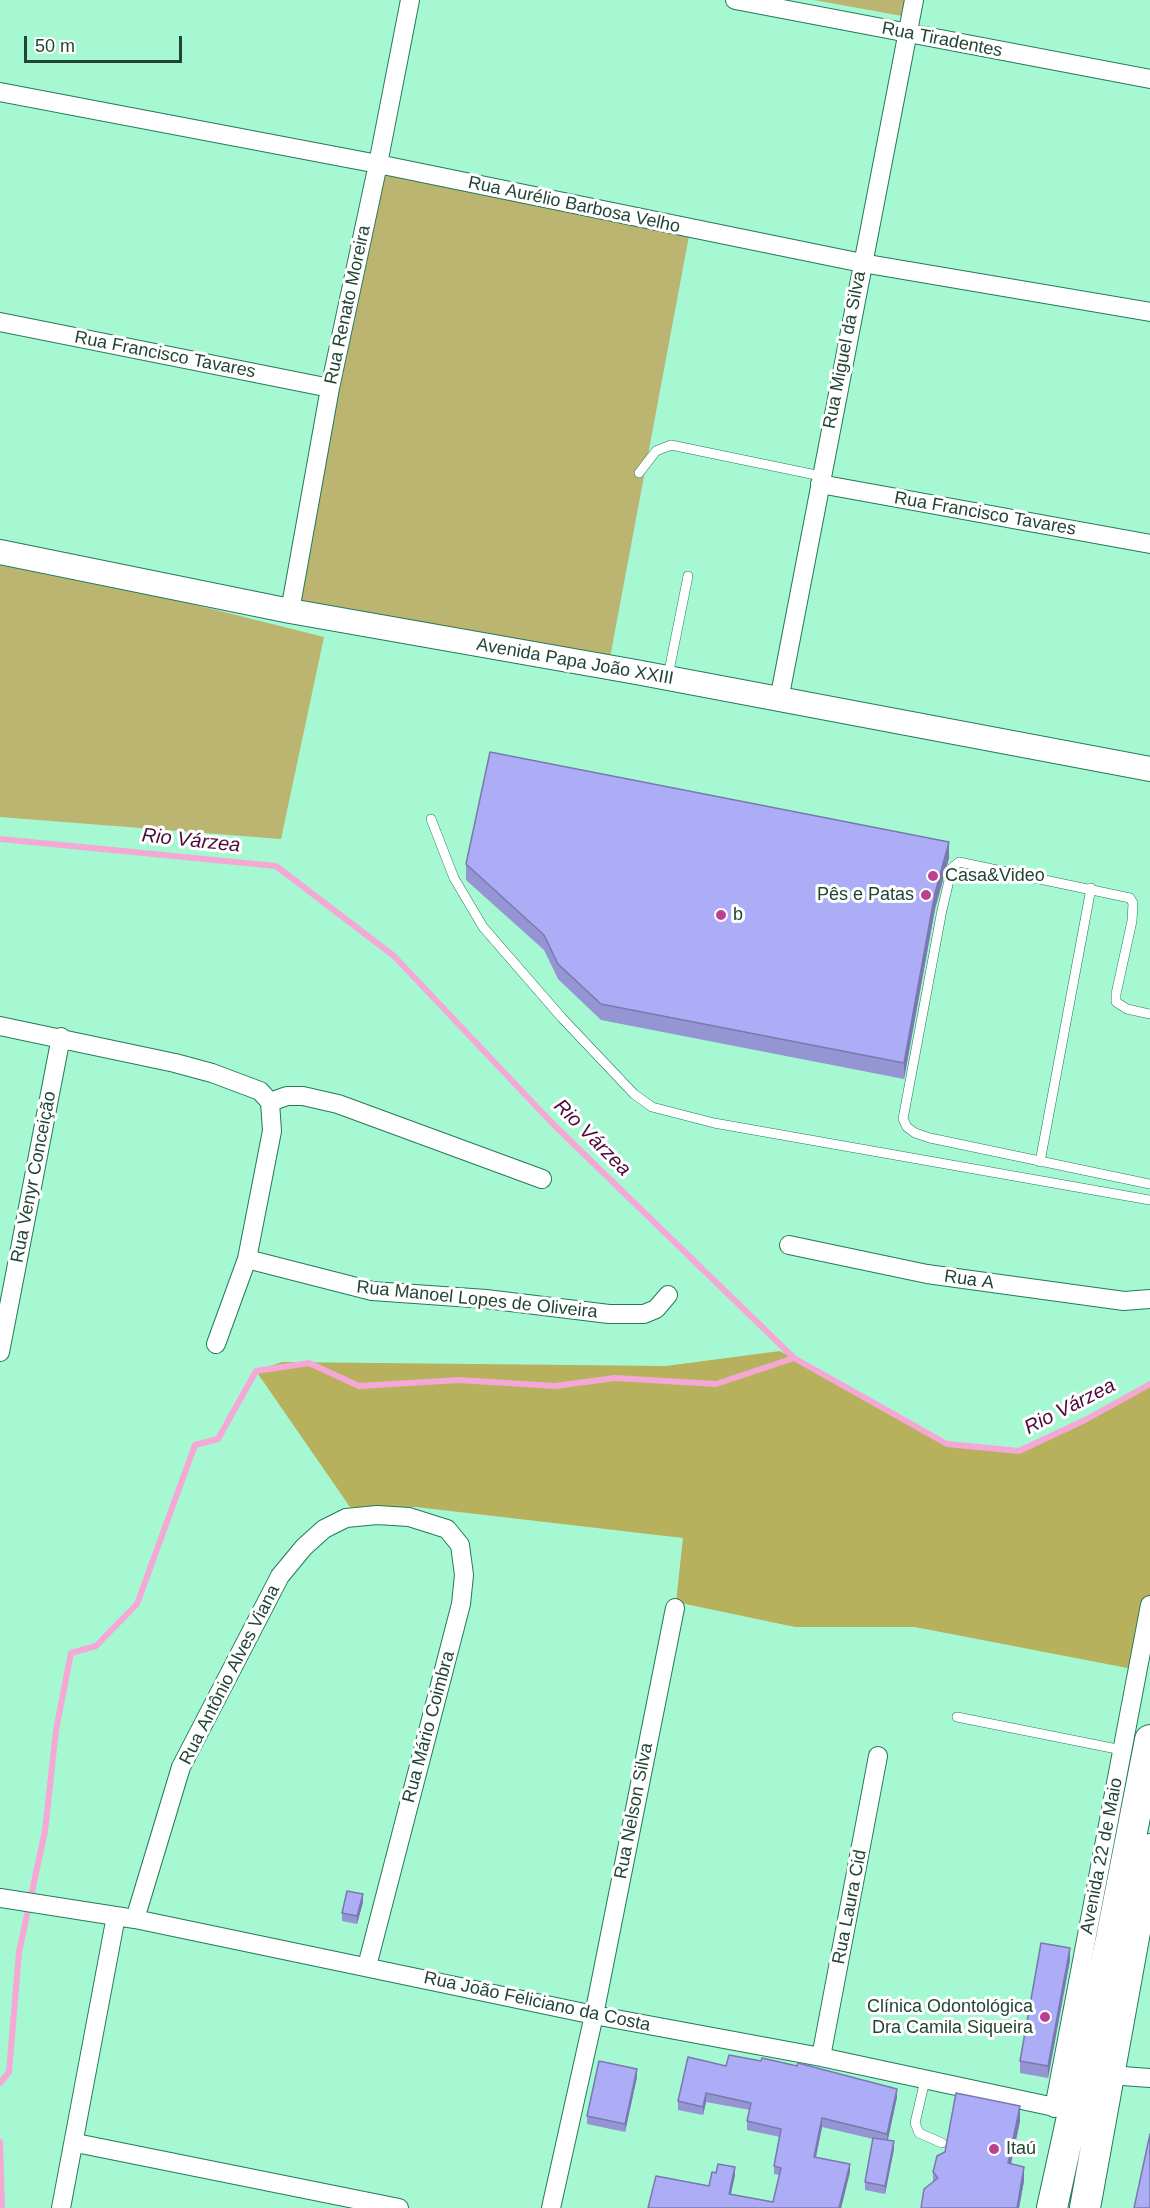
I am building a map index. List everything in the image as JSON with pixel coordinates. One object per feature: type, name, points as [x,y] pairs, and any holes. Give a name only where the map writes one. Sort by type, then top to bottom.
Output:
[{"type":"main road","name":"Avenida 22 de Maio","points":[[1052,2208],[1064,2109],[1150,1740]]},
{"type":"main road","points":[[1085,2208],[1150,1849]]},
{"type":"street","name":"Rua Renato Moreira","points":[[290,611],[330,388],[410,0]]},
{"type":"street","name":"Rua Tiradentes","points":[[735,0],[1150,79]]},
{"type":"street","name":"Rua Miguel da Silva","points":[[779,700],[914,0]]},
{"type":"street","name":"Rua Aurélio Barbosa Velho","points":[[0,92],[378,164],[862,263],[1150,312]]},
{"type":"street","name":"Rua Francisco Tavares","points":[[0,322],[330,388]]},
{"type":"street","name":"Rua Francisco Tavares","points":[[821,480],[1150,544]]},
{"type":"street","name":"Avenida Papa João XXIII","points":[[0,552],[290,611],[667,678],[1150,769]]},
{"type":"street","points":[[0,1026],[61,1037],[213,1073],[260,1091],[270,1102],[272,1131],[247,1259],[216,1344]]},
{"type":"street","name":"Rua Venyr Conceição","points":[[0,1352],[61,1037]]},
{"type":"street","points":[[270,1102],[287,1095],[338,1104],[542,1179]]},
{"type":"street","name":"Rua A","points":[[789,1245],[927,1274],[1124,1301],[1150,1299]]},
{"type":"street","name":"Rua Manoel Lopes de Oliveira","points":[[247,1259],[372,1291],[486,1299],[609,1314],[644,1314],[656,1309],[668,1295]]},
{"type":"street","name":"Rua Antônio Alves Viana","points":[[135,1919],[181,1767],[280,1576],[304,1547],[324,1529],[346,1518],[377,1515],[409,1517]]},
{"type":"street","name":"Rua Mário Coimbra","points":[[367,1966],[461,1604],[464,1575],[460,1545],[447,1529],[409,1517]]},
{"type":"street","name":"Avenida 22 de Maio","points":[[1064,2109],[1122,1749],[1150,1605]]},
{"type":"street","name":"Rua Nelson Silva","points":[[551,2208],[594,2015],[675,1608]]},
{"type":"street","name":"Rua Laura Cid","points":[[821,2057],[878,1756]]},
{"type":"street","name":"Rua João Feliciano da Costa","points":[[0,1898],[49,1908],[135,1919],[594,2015],[821,2057],[1064,2109]]},
{"type":"street","points":[[61,2208],[116,1916]]},
{"type":"street","points":[[1109,2075],[1150,2078]]},
{"type":"street","points":[[75,2143],[399,2208]]},
{"type":"lane","points":[[639,472],[656,451],[671,445],[821,480]]},
{"type":"lane","points":[[667,678],[688,576]]},
{"type":"lane","points":[[431,819],[454,878],[483,927],[562,1018],[634,1094],[652,1107],[714,1123],[1150,1200]]},
{"type":"lane","points":[[1150,1014],[1127,1009],[1116,1002],[1132,921],[1133,903],[1123,895],[963,862],[955,863],[942,910],[903,1119],[907,1127],[915,1133],[1040,1162],[1150,1184]]},
{"type":"lane","points":[[1040,1162],[1091,888]]},
{"type":"lane","points":[[957,1717],[1122,1749]]},
{"type":"lane","points":[[925,2080],[915,2123],[920,2133],[942,2143]]},
{"type":"shaded area","points":[[814,0],[916,0],[913,18]]},
{"type":"shaded area","points":[[376,162],[692,220],[609,663],[290,611]]},
{"type":"shaded area","points":[[0,556],[324,637],[281,839],[0,817]]},
{"type":"shaded area","points":[[780,1351],[947,1444],[1019,1451],[1085,1420],[1150,1384],[1150,1635],[1143,1671],[915,1627],[795,1627],[676,1602],[683,1538],[416,1507],[350,1507],[256,1371],[282,1362],[666,1366]]},
{"type":"building","name":"b","points":[[490,752],[949,842],[935,893],[904,1063],[601,1004],[558,964],[544,935],[466,864]]},
{"type":"building","points":[[347,1891],[363,1894],[357,1916],[342,1913]]},
{"type":"building","name":"Clínica Odontológica Dra Camila Siqueira","points":[[1041,1943],[1070,1948],[1048,2066],[1020,2061]]},
{"type":"building","points":[[729,2055],[761,2061],[762,2058],[797,2066],[798,2063],[897,2089],[887,2134],[822,2118],[814,2157],[850,2164],[839,2208],[648,2208],[656,2176],[709,2186],[712,2172],[716,2173],[718,2164],[735,2167],[729,2194],[773,2202],[781,2168],[774,2166],[781,2129],[747,2121],[751,2103],[706,2093],[703,2107],[678,2101],[688,2057],[726,2066]]},
{"type":"building","points":[[599,2061],[637,2069],[625,2124],[587,2116]]},
{"type":"building","points":[[956,2093],[1020,2106],[1008,2163],[1024,2167],[1017,2208],[921,2208],[924,2189],[938,2178],[933,2172],[937,2156],[945,2152]]},
{"type":"building","points":[[1150,2134],[1150,2208],[1134,2208]]},
{"type":"building","points":[[873,2138],[894,2141],[885,2186],[865,2182]]},
{"type":"waterway","name":"Rio Várzea","points":[[0,839],[276,866],[394,956],[552,1123],[794,1358],[947,1444],[1019,1451],[1085,1420],[1150,1384]]},
{"type":"waterway","points":[[0,2083],[9,2072],[19,1952],[45,1831],[56,1730],[71,1653],[96,1646],[137,1604],[195,1445],[218,1439],[256,1371],[309,1363],[359,1386],[459,1380],[555,1386],[615,1378],[716,1384],[794,1358]]},
{"type":"waterway","points":[[0,2142],[2,2208]]},
{"type":"place","name":"Casa&Video","points":[[933,876]]},
{"type":"place","name":"Pês e Patas","points":[[926,895]]},
{"type":"place","name":"b","points":[[721,915]]},
{"type":"place","name":"Clínica Odontológica Dra Camila Siqueira","points":[[1045,2017]]},
{"type":"place","name":"Itaú","points":[[994,2149]]}]
